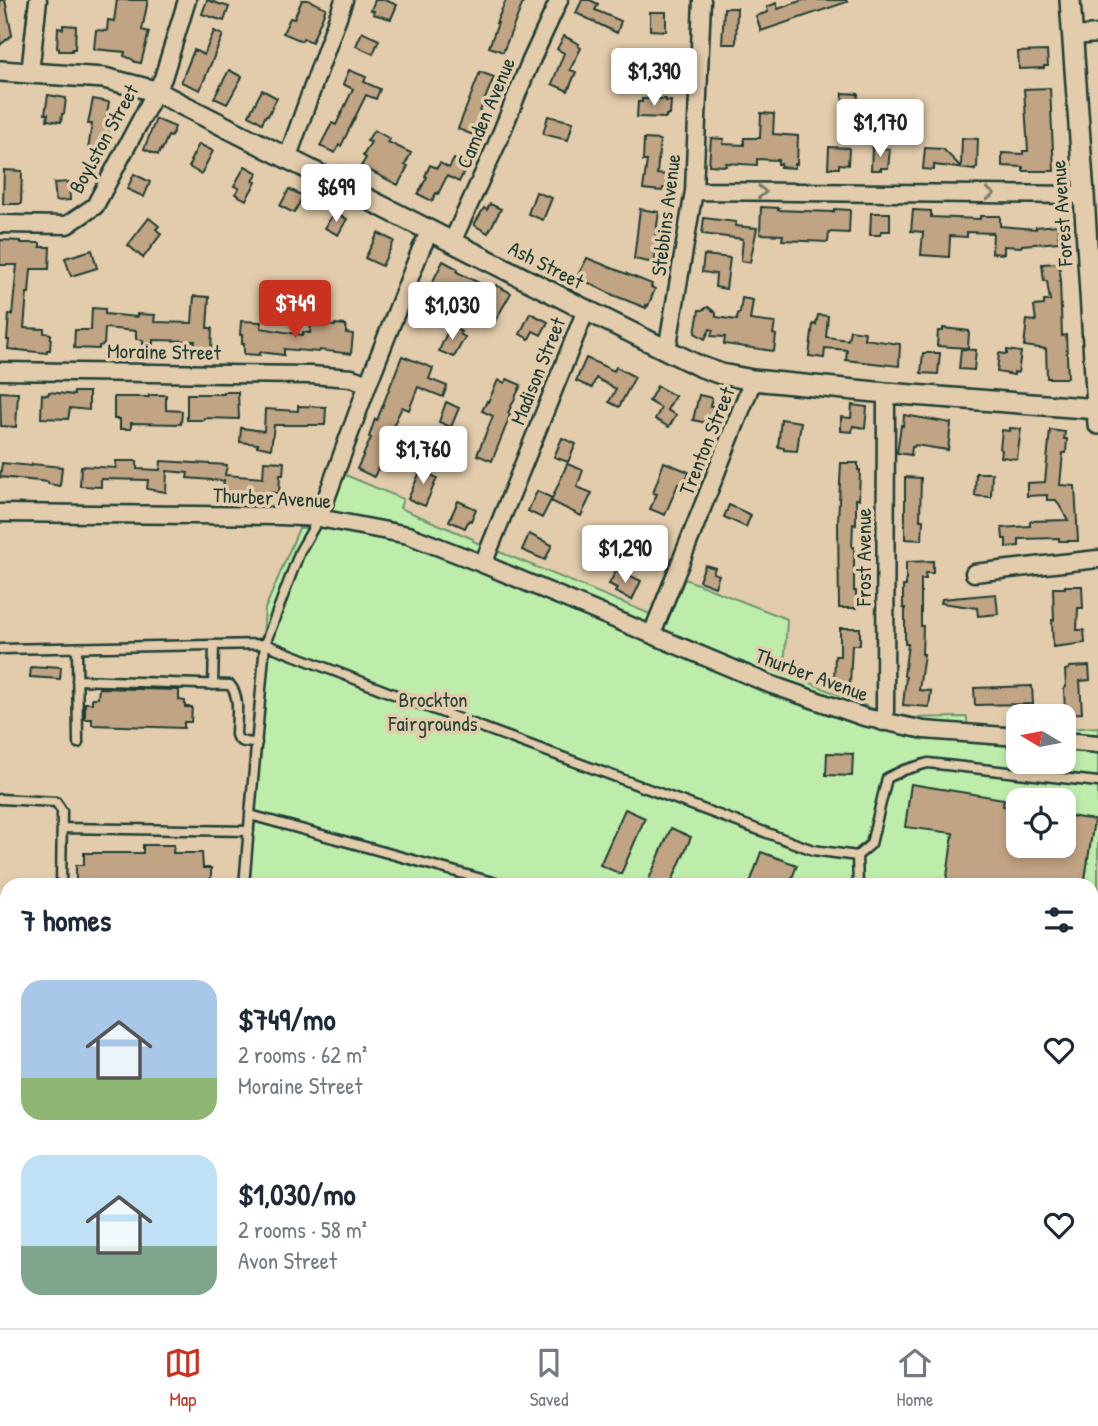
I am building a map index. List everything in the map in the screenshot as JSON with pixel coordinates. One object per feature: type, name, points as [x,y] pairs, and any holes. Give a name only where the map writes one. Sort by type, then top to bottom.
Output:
[{"type":"street","points":[[30,73],[38,0]]},
{"type":"street","name":"Boylston Street","points":[[0,224],[67,225],[95,206],[163,78],[187,0]]},
{"type":"street","points":[[287,159],[344,0]]},
{"type":"street","name":"Camden Avenue","points":[[452,242],[559,0]]},
{"type":"street","name":"Stebbins Avenue","points":[[667,350],[694,191],[702,0]]},
{"type":"street","name":"Forest Avenue","points":[[1070,0],[1098,414]]},
{"type":"street","points":[[1073,36],[1098,34]]},
{"type":"street","name":"Ash Street","points":[[0,71],[104,78],[155,90],[586,310],[699,366],[721,374],[753,380],[1098,414]]},
{"type":"street","points":[[694,191],[1084,195]]},
{"type":"street","points":[[319,518],[368,384],[430,230]]},
{"type":"street","name":"Madison Street","points":[[483,564],[586,310]]},
{"type":"street","name":"Moraine Street","points":[[0,371],[311,375],[352,378],[368,384]]},
{"type":"street","name":"Trenton Street","points":[[652,634],[753,380]]},
{"type":"street","name":"Frost Avenue","points":[[883,722],[886,393]]},
{"type":"street","name":"Thurber Avenue","points":[[0,513],[319,518],[408,535],[772,685],[864,717],[924,730],[1006,736]]},
{"type":"street","points":[[974,573],[1098,559]]},
{"type":"street","points":[[1076,742],[1098,744]]},
{"type":"lane","points":[[245,878],[265,644],[300,551],[319,518]]},
{"type":"lane","points":[[0,649],[265,644],[800,845],[857,856],[871,844],[887,778],[904,769],[928,763],[1098,782]]},
{"type":"lane","points":[[213,685],[214,645]]},
{"type":"lane","points":[[77,648],[78,743]]},
{"type":"lane","points":[[77,680],[230,685],[236,695],[236,735],[240,741],[257,743]]},
{"type":"lane","points":[[0,799],[56,802],[62,811],[61,878]]},
{"type":"lane","points":[[250,815],[478,878]]},
{"type":"lane","points":[[62,828],[249,831]]},
{"type":"lane","points":[[857,856],[858,878]]},
{"type":"green space","name":"Brockton Fairgrounds","points":[[343,474],[403,499],[400,508],[667,621],[685,579],[787,619],[784,672],[895,718],[967,717],[967,735],[1006,733],[1006,774],[1076,774],[1076,728],[1098,727],[1098,878],[246,878],[265,609],[299,528],[321,528]]},
{"type":"building","points":[[0,0],[5,0],[12,35],[0,45]]},
{"type":"building","points":[[117,0],[148,0],[142,30],[149,32],[141,63],[124,56],[125,52],[94,49],[96,30],[107,31],[108,20],[114,21]]},
{"type":"building","points":[[207,0],[229,7],[224,21],[202,14]]},
{"type":"building","points":[[302,0],[326,8],[312,42],[283,33],[290,18],[294,19]]},
{"type":"building","points":[[375,0],[385,0],[397,5],[391,19],[373,14],[374,11],[371,10]]},
{"type":"building","points":[[506,0],[524,0],[503,52],[489,47]]},
{"type":"building","points":[[582,0],[598,4],[595,10],[621,21],[617,33],[576,13]]},
{"type":"building","points":[[803,0],[847,2],[761,31],[756,16],[768,12],[767,7],[776,3],[778,9]]},
{"type":"building","points":[[724,8],[737,8],[736,44],[722,44]]},
{"type":"building","points":[[650,12],[666,12],[666,31],[650,30]]},
{"type":"building","points":[[63,25],[76,26],[75,49],[72,51],[59,51],[57,48],[58,28],[63,29]]},
{"type":"building","points":[[214,31],[223,35],[200,90],[181,82],[194,50],[204,55]]},
{"type":"building","points":[[362,32],[379,40],[373,54],[356,46]]},
{"type":"building","points":[[564,36],[579,44],[581,48],[570,70],[576,72],[568,91],[552,84],[564,53],[557,49]]},
{"type":"building","points":[[1047,51],[1048,66],[1019,69],[1018,52]]},
{"type":"building","points":[[649,56],[665,58],[663,76],[647,75]]},
{"type":"building","points":[[229,70],[242,77],[227,104],[214,98]]},
{"type":"building","points":[[349,70],[366,77],[364,82],[380,89],[376,99],[366,95],[335,153],[320,146],[332,123],[336,125],[353,89],[343,84]]},
{"type":"building","points":[[480,72],[494,77],[473,135],[458,129]]},
{"type":"building","points":[[1050,88],[1054,171],[1023,171],[1023,167],[1002,166],[1002,153],[1023,154],[1023,151],[1028,151],[1024,89]]},
{"type":"building","points":[[262,90],[277,98],[262,123],[249,115]]},
{"type":"building","points":[[843,93],[858,94],[857,112],[842,111]]},
{"type":"building","points":[[48,95],[66,98],[61,122],[47,120],[48,114],[45,114]]},
{"type":"building","points":[[93,99],[109,102],[107,139],[103,138],[101,152],[88,150],[92,124],[88,124]]},
{"type":"building","points":[[642,99],[671,101],[670,115],[666,115],[666,118],[637,117],[638,102],[642,102]]},
{"type":"building","points":[[761,113],[774,114],[773,134],[798,136],[795,168],[780,167],[778,160],[757,159],[757,165],[709,165],[711,138],[724,139],[723,144],[744,145],[744,138],[760,138]]},
{"type":"building","points":[[548,116],[573,122],[568,140],[543,134]]},
{"type":"building","points":[[156,119],[175,127],[158,155],[144,149]]},
{"type":"building","points":[[374,130],[390,139],[388,142],[411,153],[405,165],[408,166],[398,185],[361,166],[371,142],[367,141]]},
{"type":"building","points":[[962,138],[978,139],[975,170],[934,165],[934,170],[923,169],[925,148],[943,149],[961,167]]},
{"type":"building","points":[[644,139],[660,140],[657,174],[668,175],[666,188],[662,191],[643,189],[647,161],[643,161]]},
{"type":"building","points":[[199,144],[213,151],[201,174],[189,167]]},
{"type":"building","points":[[829,147],[849,148],[848,165],[839,164],[839,168],[828,168]]},
{"type":"building","points":[[872,148],[890,149],[888,168],[871,170]]},
{"type":"building","points":[[454,159],[467,166],[459,182],[447,176],[432,201],[418,194],[430,165],[437,168],[440,163],[449,168]]},
{"type":"building","points":[[245,166],[258,173],[246,200],[235,194],[239,188],[234,186]]},
{"type":"building","points":[[4,170],[22,171],[21,204],[3,204]]},
{"type":"building","points":[[134,174],[150,182],[144,197],[127,189]]},
{"type":"building","points":[[69,182],[70,200],[56,201],[54,183]]},
{"type":"building","points":[[289,189],[303,196],[294,213],[280,206]]},
{"type":"building","points":[[536,192],[552,198],[543,220],[528,214]]},
{"type":"building","points":[[490,204],[501,209],[488,233],[474,225],[484,208],[487,210]]},
{"type":"building","points":[[761,207],[804,211],[850,210],[849,233],[829,232],[828,242],[782,240],[783,235],[760,234]]},
{"type":"building","points":[[640,209],[659,212],[654,263],[634,259]]},
{"type":"building","points":[[913,210],[931,211],[931,217],[980,219],[980,216],[1000,216],[1000,226],[1036,229],[1058,225],[1059,242],[1021,247],[1004,246],[1004,254],[992,253],[993,233],[967,232],[967,237],[950,236],[949,257],[921,255],[923,232],[911,231]]},
{"type":"building","points":[[334,212],[347,219],[338,235],[325,228]]},
{"type":"building","points":[[871,213],[890,213],[890,231],[870,235]]},
{"type":"building","points":[[149,218],[159,226],[156,229],[161,234],[143,258],[128,245]]},
{"type":"building","points":[[704,218],[736,222],[735,226],[757,228],[750,262],[741,261],[743,239],[702,234]]},
{"type":"building","points":[[378,233],[394,241],[382,266],[365,258]]},
{"type":"building","points":[[0,240],[40,243],[40,247],[50,247],[49,269],[31,269],[24,328],[44,329],[44,333],[51,334],[50,350],[47,350],[47,353],[8,349],[9,314],[12,315],[17,265],[0,265]]},
{"type":"building","points":[[92,250],[97,268],[71,276],[65,258]]},
{"type":"building","points":[[704,255],[730,258],[726,289],[715,287],[716,274],[702,272]]},
{"type":"building","points":[[587,258],[652,284],[651,287],[655,289],[648,306],[646,305],[646,308],[613,295],[577,277]]},
{"type":"building","points":[[443,261],[458,269],[457,272],[493,290],[496,285],[511,293],[495,321],[480,312],[484,306],[451,289],[440,315],[417,305],[423,291],[427,293]]},
{"type":"building","points":[[1059,263],[1062,336],[1066,335],[1068,378],[1047,378],[1046,349],[1024,346],[1027,320],[1036,321],[1034,306],[1050,301],[1042,264]]},
{"type":"building","points":[[194,296],[209,297],[207,328],[212,328],[211,353],[194,353],[195,341],[153,340],[153,344],[143,344],[143,340],[136,339],[136,331],[105,328],[104,345],[99,346],[99,349],[74,348],[75,330],[91,330],[92,308],[105,309],[105,314],[137,317],[137,314],[155,315],[154,322],[192,323]]},
{"type":"building","points":[[742,298],[753,300],[750,320],[775,323],[774,351],[724,344],[725,337],[711,336],[713,330],[710,329],[705,339],[695,333],[699,310],[708,307],[716,313],[716,317],[737,320]]},
{"type":"building","points":[[530,313],[548,322],[541,335],[533,331],[529,339],[520,334]]},
{"type":"building","points":[[818,315],[828,316],[826,337],[848,340],[850,330],[865,332],[864,339],[900,344],[899,366],[846,360],[847,350],[825,348],[824,358],[809,356],[813,324],[816,325]]},
{"type":"building","points":[[241,321],[261,322],[261,328],[303,335],[303,332],[310,333],[311,324],[346,325],[346,333],[353,334],[351,354],[284,349],[284,355],[260,352],[260,355],[244,354],[240,335]]},
{"type":"building","points":[[450,326],[465,337],[454,357],[439,351]]},
{"type":"building","points":[[943,328],[969,331],[968,348],[937,346],[938,331],[943,331]]},
{"type":"building","points":[[961,349],[976,350],[974,370],[959,369]]},
{"type":"building","points":[[1007,350],[1021,352],[1018,373],[1014,372],[1014,375],[997,372],[999,353],[1007,354]]},
{"type":"building","points":[[923,353],[940,353],[938,374],[921,373]]},
{"type":"building","points":[[402,356],[433,368],[429,379],[447,386],[443,397],[418,387],[409,410],[402,407],[393,426],[400,428],[394,446],[389,444],[374,477],[357,469]]},
{"type":"building","points":[[586,358],[614,371],[616,367],[635,377],[619,407],[609,402],[616,389],[596,378],[592,388],[576,381]]},
{"type":"building","points":[[507,379],[521,385],[508,413],[508,421],[492,461],[477,455],[493,416],[482,411],[498,380],[505,383]]},
{"type":"building","points":[[657,386],[675,396],[667,410],[676,415],[669,427],[655,419],[661,408],[649,401]]},
{"type":"building","points":[[0,392],[18,393],[16,427],[1,426]]},
{"type":"building","points":[[49,392],[74,395],[74,392],[89,392],[89,410],[70,408],[68,419],[41,418],[42,394],[48,395]]},
{"type":"building","points":[[238,392],[239,419],[187,420],[187,394]]},
{"type":"building","points":[[166,395],[166,410],[182,411],[181,424],[131,423],[131,429],[120,429],[120,419],[114,419],[114,397]]},
{"type":"building","points":[[699,395],[712,398],[711,417],[709,416],[707,423],[693,420]]},
{"type":"building","points":[[446,402],[459,408],[451,427],[439,422]]},
{"type":"building","points":[[852,405],[867,407],[865,428],[853,426],[852,432],[841,431],[841,417],[851,418]]},
{"type":"building","points":[[298,406],[326,407],[325,425],[274,425],[271,449],[240,442],[241,428],[264,431],[265,409],[298,411]]},
{"type":"building","points":[[904,415],[951,423],[948,450],[915,445],[911,455],[897,453]]},
{"type":"building","points":[[781,419],[801,422],[797,451],[778,447]]},
{"type":"building","points":[[1010,428],[1021,429],[1017,459],[1001,457],[1002,430],[1010,431]]},
{"type":"building","points":[[1050,430],[1065,432],[1064,439],[1067,439],[1060,485],[1075,486],[1078,541],[1059,541],[1059,538],[1019,539],[1019,546],[1006,547],[1002,528],[1030,526],[1030,521],[1068,520],[1056,500],[1047,500],[1047,495],[1027,496],[1027,483],[1045,482]]},
{"type":"building","points":[[562,438],[576,444],[568,462],[554,457]]},
{"type":"building","points":[[116,461],[137,461],[137,469],[160,470],[161,461],[227,465],[225,475],[263,478],[264,461],[284,462],[279,493],[223,491],[224,481],[187,478],[188,473],[167,471],[166,492],[147,489],[148,480],[101,479],[101,487],[80,486],[81,466],[116,468]]},
{"type":"building","points":[[664,462],[689,472],[684,486],[678,484],[665,515],[650,509],[657,494],[653,493]]},
{"type":"building","points":[[2,463],[62,467],[60,486],[48,482],[0,477]]},
{"type":"building","points":[[841,463],[858,463],[860,470],[852,547],[856,608],[839,608],[838,521]]},
{"type":"building","points":[[567,464],[583,470],[577,487],[592,493],[581,516],[551,501]]},
{"type":"building","points":[[423,465],[433,470],[431,475],[437,478],[425,506],[408,499]]},
{"type":"building","points":[[976,473],[992,473],[991,497],[975,496]]},
{"type":"building","points":[[905,477],[921,478],[922,540],[905,539]]},
{"type":"building","points":[[537,491],[552,498],[542,518],[528,511]]},
{"type":"building","points":[[458,501],[476,509],[465,528],[449,521]]},
{"type":"building","points":[[729,505],[751,515],[746,527],[724,517]]},
{"type":"building","points":[[529,534],[552,545],[545,560],[522,550]]},
{"type":"building","points":[[639,534],[655,540],[646,560],[630,554]]},
{"type":"building","points":[[933,561],[933,573],[925,573],[926,579],[921,579],[924,654],[919,690],[931,691],[929,707],[903,705],[908,644],[905,644],[903,608],[906,562]]},
{"type":"building","points":[[705,565],[715,568],[713,573],[719,575],[715,587],[699,581]]},
{"type":"building","points":[[616,571],[641,581],[632,600],[615,592],[617,588],[609,584]]},
{"type":"building","points":[[1082,586],[1083,608],[1078,608],[1077,630],[1084,630],[1085,643],[1053,647],[1053,588]]},
{"type":"building","points":[[996,594],[998,614],[978,616],[977,608],[941,603],[942,599]]},
{"type":"building","points":[[840,628],[860,628],[860,645],[852,645],[850,684],[834,683],[835,656],[840,656]]},
{"type":"building","points":[[1089,666],[1090,680],[1080,681],[1082,713],[1076,713],[1076,704],[1065,704],[1065,670],[1069,667]]},
{"type":"building","points":[[31,667],[61,667],[60,679],[30,677]]},
{"type":"building","points":[[1032,686],[1033,704],[975,705],[974,688]]},
{"type":"building","points":[[99,688],[179,690],[179,700],[185,701],[185,707],[192,707],[191,722],[184,722],[184,728],[92,725],[92,719],[85,719],[85,703],[92,703],[92,698],[98,698]]},
{"type":"building","points":[[827,753],[853,754],[852,776],[826,775]]},
{"type":"building","points":[[911,784],[1004,799],[1006,858],[1076,858],[1076,817],[1094,820],[1085,878],[947,878],[953,833],[905,827]]},
{"type":"building","points":[[625,809],[645,818],[621,874],[600,865]]},
{"type":"building","points":[[671,828],[691,837],[673,878],[649,878]]},
{"type":"building","points":[[143,845],[174,845],[173,853],[202,853],[203,868],[211,868],[211,878],[76,878],[76,865],[84,865],[84,853],[143,853]]},
{"type":"building","points":[[761,852],[797,865],[792,878],[752,878]]}]
